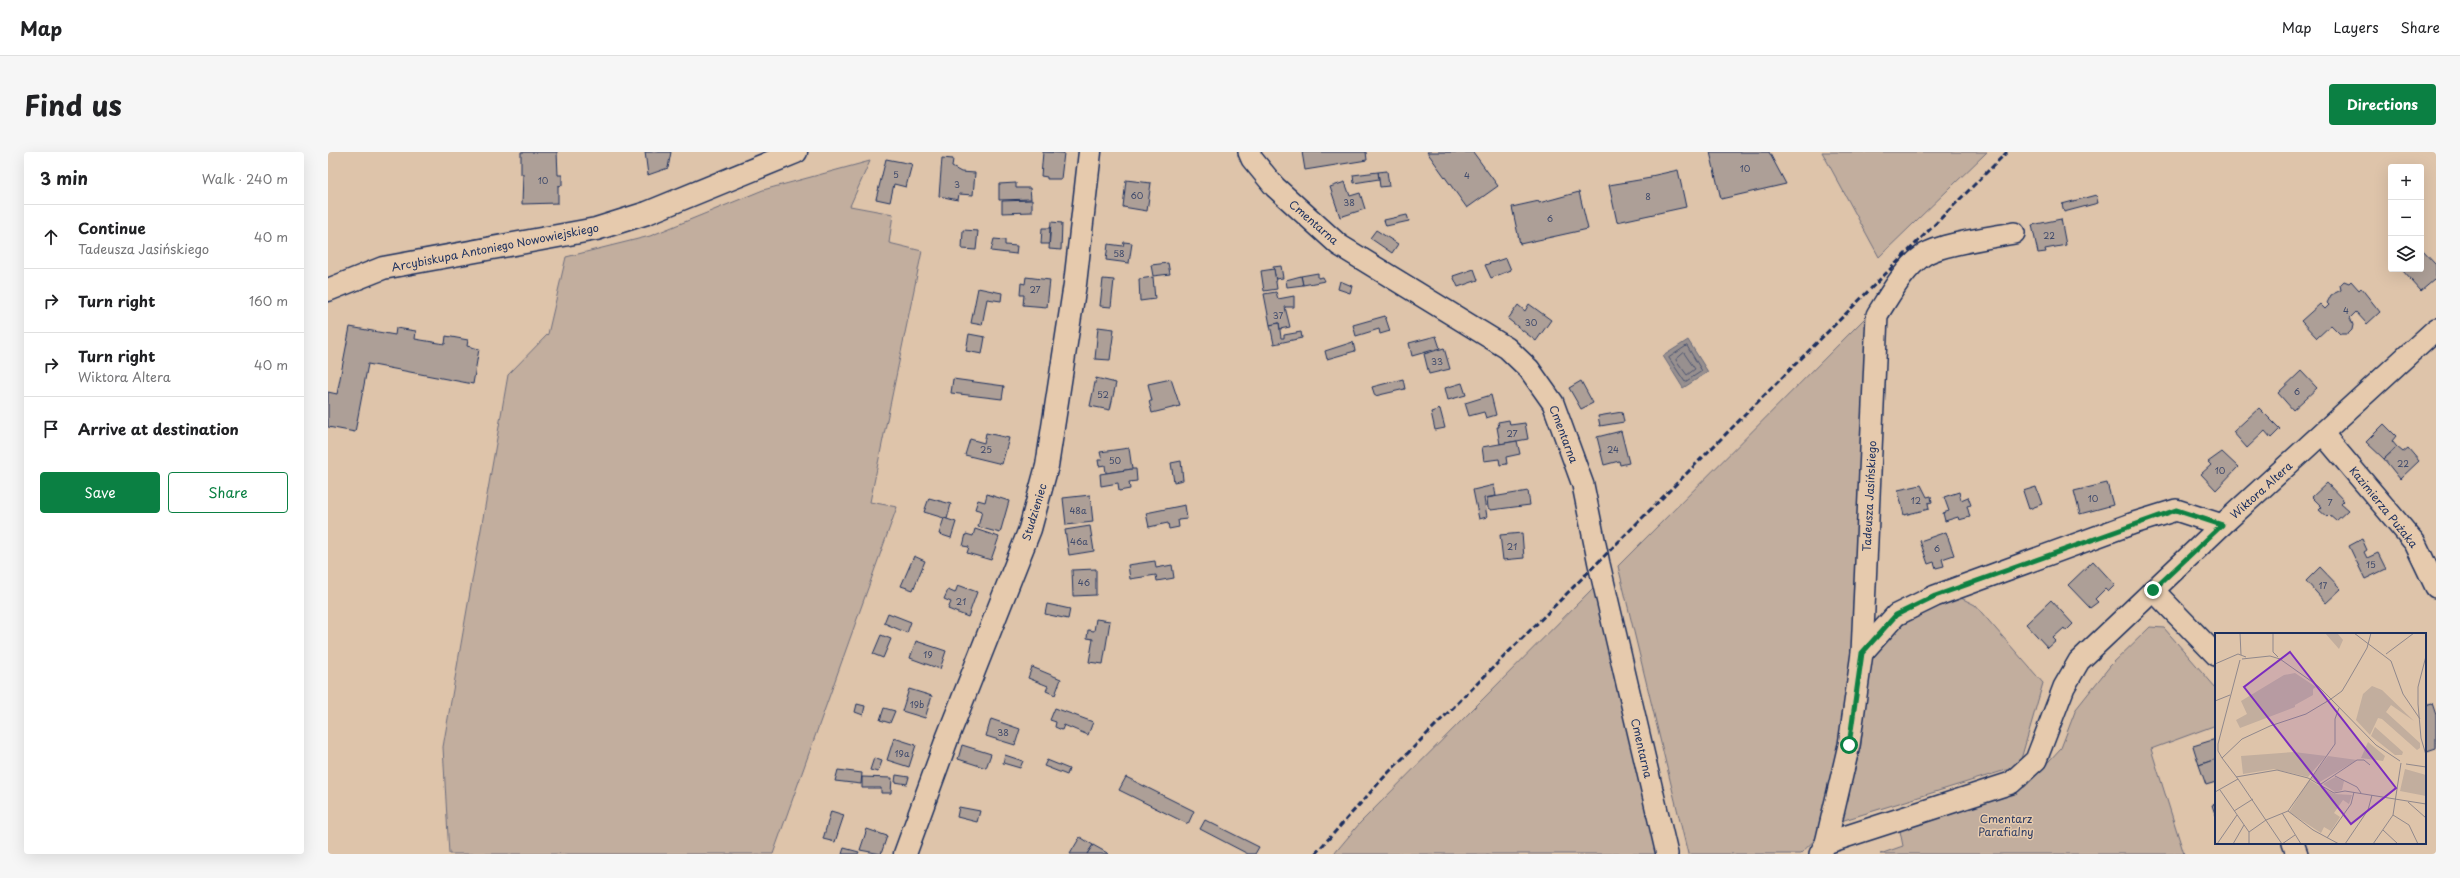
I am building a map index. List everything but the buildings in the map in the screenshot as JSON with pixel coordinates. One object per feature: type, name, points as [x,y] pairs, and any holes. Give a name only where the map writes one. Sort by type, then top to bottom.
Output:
[{"type":"main road","name":"Arcybiskupa Antoniego Nowowiejskiego","points":[[328,290],[383,268],[596,229],[647,213],[796,152]]},
{"type":"main road","name":"Studzieniec","points":[[905,854],[947,739],[1030,529],[1047,466],[1075,284],[1090,152]]},
{"type":"street","name":"Cmentarna","points":[[1249,152],[1252,159],[1275,186],[1340,245],[1507,348],[1529,369],[1553,403],[1583,485],[1598,564],[1667,854]]},
{"type":"street","name":"Tadeusza Jasińskiego","points":[[1823,849],[1849,745],[1862,653],[1877,315],[1899,280],[1924,255],[1964,242],[2014,233]]},
{"type":"street","name":"Wiktora Altera","points":[[1823,849],[2011,783],[2036,760],[2064,687],[2079,660],[2222,525],[2436,329]]},
{"type":"street","name":"Kazimierza Pużaka","points":[[2323,434],[2415,543],[2436,587]]},
{"type":"street","points":[[1862,653],[1896,615],[1935,596],[2134,523],[2176,510],[2222,525]]},
{"type":"street","points":[[2153,590],[2215,654]]},
{"type":"street","points":[[2293,844],[2297,854]]},
{"type":"green space","points":[[1822,152],[1987,152],[1879,257]]},
{"type":"green space","points":[[870,161],[850,206],[893,214],[889,243],[922,251],[870,502],[897,507],[773,854],[449,854],[443,747],[508,375],[548,334],[566,257],[650,236],[763,190]]},
{"type":"green space","points":[[1872,311],[1857,592],[1843,732],[1820,835],[1800,854],[1688,854],[1618,566]]},
{"type":"green space","points":[[1597,584],[1657,854],[1334,854],[1360,823]]},
{"type":"green space","points":[[1957,596],[1975,605],[2043,683],[2019,766],[1841,821],[1861,745],[1870,658],[1891,631]]},
{"type":"green space","name":"Cmentarz Parafialny","points":[[2150,627],[2164,628],[2215,687],[2215,725],[2151,749],[2184,854],[1880,854],[1903,846],[1899,826],[2025,787],[2061,748],[2076,709],[2110,666]]},
{"type":"water","points":[[1688,340],[1708,372],[1683,388],[1663,356]]},
{"type":"railway","points":[[1315,854],[1386,775],[2007,152]]},
{"type":"route","points":[[1849,745],[1862,653],[1896,615],[1935,596],[2134,523],[2176,510],[2222,525],[2153,590]]}]
